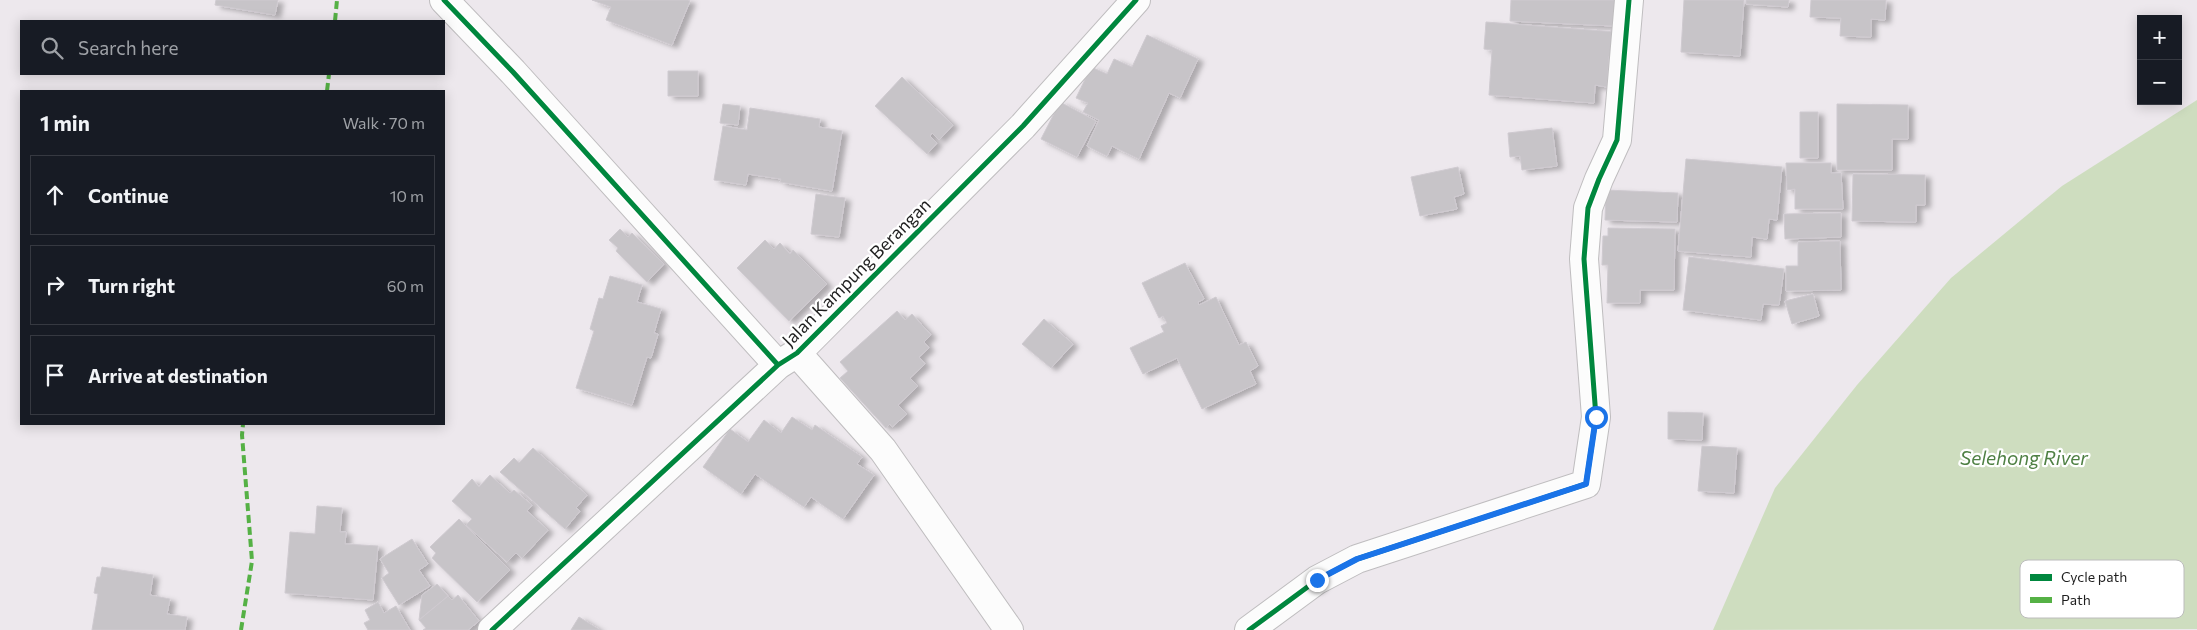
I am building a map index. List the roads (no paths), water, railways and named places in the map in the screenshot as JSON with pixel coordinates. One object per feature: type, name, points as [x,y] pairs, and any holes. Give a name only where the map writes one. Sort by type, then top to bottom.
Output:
[{"type":"street","points":[[444,0],[787,359],[883,450],[1009,630]]},
{"type":"street","name":"Jalan Kampung Berangan","points":[[492,630],[787,359],[1022,126],[1136,0]]},
{"type":"street","points":[[1249,630],[1317,580],[1357,559],[1586,484],[1596,417],[1584,259],[1588,208],[1617,140],[1629,0]]},
{"type":"water","name":"Selehong River","points":[[2197,100],[2197,629],[1713,630],[1775,488],[1857,385],[1951,278],[2062,186]]}]
